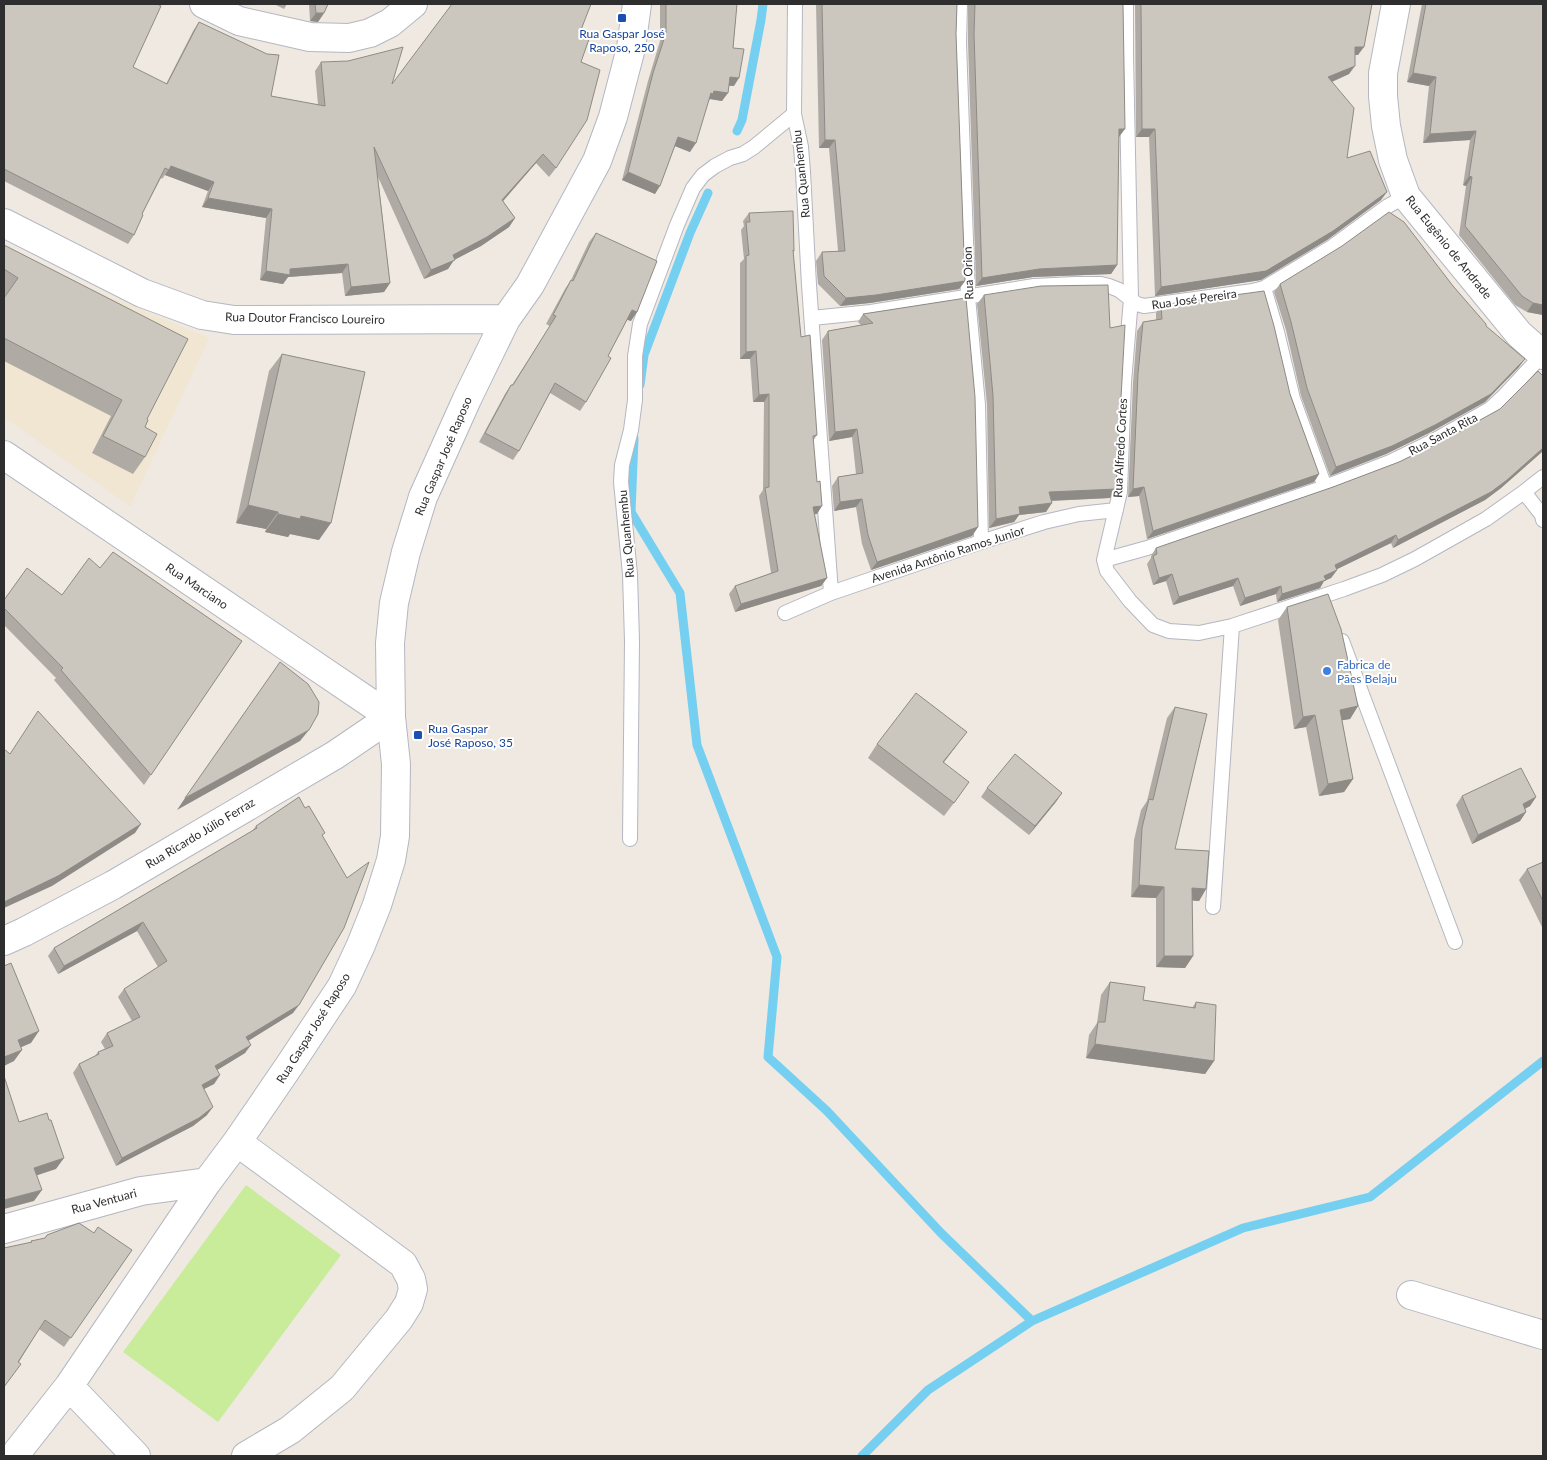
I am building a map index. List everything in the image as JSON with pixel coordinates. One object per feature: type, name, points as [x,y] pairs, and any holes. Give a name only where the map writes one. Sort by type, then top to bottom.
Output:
[{"type":"street","points":[[204,4],[239,21],[310,37],[349,38],[370,33],[390,23],[413,4]]},
{"type":"street","name":"Rua Gaspar José Raposo","points":[[14,1456],[69,1386],[207,1182],[238,1142],[342,986],[378,905],[391,860],[395,836],[396,764],[391,717],[390,643],[394,603],[406,552],[423,497],[467,399],[506,319],[530,285],[597,161],[613,117],[631,48],[637,4]]},
{"type":"street","name":"Rua Eugênio de Andrade","points":[[1396,4],[1383,73],[1383,96],[1386,126],[1393,160],[1406,196],[1519,334],[1543,355]]},
{"type":"street","name":"Rua Doutor Francisco Loureiro","points":[[4,223],[142,293],[202,315],[234,320],[506,319]]},
{"type":"street","name":"Rua Marciano","points":[[4,455],[391,717]]},
{"type":"street","name":"Rua Ricardo Júlio Ferraz","points":[[4,941],[113,885],[335,755],[391,717]]},
{"type":"street","points":[[238,1142],[403,1264],[411,1279],[413,1289],[399,1320],[342,1388],[290,1430],[246,1456]]},
{"type":"street","name":"Rua Ventuari","points":[[4,1229],[141,1191],[207,1182]]},
{"type":"street","points":[[1411,1295],[1543,1335]]},
{"type":"street","points":[[69,1386],[136,1456]]},
{"type":"lane","name":"Rua Quanhembu","points":[[795,4],[794,114],[801,147],[831,593]]},
{"type":"lane","name":"Rua Orion","points":[[960,4],[959,43],[968,297],[978,405],[981,542]]},
{"type":"lane","name":"Rua Alfredo Cortes","points":[[1104,560],[1116,510],[1120,482],[1124,382],[1131,299],[1126,4]]},
{"type":"lane","name":"Rua Quanhembu","points":[[630,839],[630,584],[621,482],[622,465],[631,430],[635,400],[635,356],[640,324],[693,188],[703,175],[715,166],[743,154],[794,114]]},
{"type":"lane","name":"Rua José Pereira","points":[[812,318],[871,312],[1034,286],[1100,284],[1119,290],[1137,304],[1144,306],[1253,291],[1264,288],[1332,247],[1388,206],[1406,196]]},
{"type":"lane","points":[[1264,288],[1293,399],[1325,488]]},
{"type":"lane","name":"Rua Santa Rita","points":[[1104,560],[1147,548],[1325,488],[1390,462],[1490,409],[1505,396],[1543,355]]},
{"type":"lane","points":[[1104,560],[1107,572],[1115,584],[1153,625],[1169,631],[1199,633],[1326,601],[1415,559],[1486,519],[1543,477]]},
{"type":"lane","points":[[1524,492],[1542,515],[1543,520]]},
{"type":"lane","name":"Avenida Antônio Ramos Junior","points":[[785,613],[831,593],[1044,522],[1079,514],[1116,510]]},
{"type":"lane","points":[[1213,907],[1232,626]]},
{"type":"lane","points":[[1338,632],[1455,942]]},
{"type":"shaded area","points":[[4,249],[46,270],[209,338],[130,506],[4,417]]},
{"type":"green space","points":[[246,1185],[341,1255],[218,1422],[123,1352]]},
{"type":"building","points":[[4,4],[157,4],[161,6],[133,67],[167,84],[199,22],[267,54],[279,55],[271,96],[325,106],[321,62],[348,61],[403,47],[392,84],[452,4],[591,4],[579,35],[589,39],[581,62],[600,70],[587,120],[556,168],[543,154],[502,200],[515,218],[487,237],[453,255],[455,260],[431,270],[374,147],[390,283],[351,287],[348,264],[290,269],[290,275],[266,271],[272,209],[208,198],[214,182],[171,166],[169,170],[165,168],[142,214],[134,235],[4,169]]},
{"type":"building","points":[[315,4],[328,4],[324,13],[316,13]]},
{"type":"building","points":[[666,4],[737,4],[733,48],[744,49],[739,78],[730,77],[728,93],[714,91],[713,94],[711,93],[696,143],[678,137],[660,186],[628,172],[653,73],[666,33]]},
{"type":"building","points":[[822,4],[957,4],[956,34],[965,281],[846,298],[824,276],[822,252],[845,251],[835,140],[825,140]]},
{"type":"building","points":[[975,4],[1123,4],[1125,129],[1119,129],[1117,265],[1039,269],[982,278],[974,34]]},
{"type":"building","points":[[1141,4],[1372,4],[1364,47],[1355,47],[1355,66],[1328,77],[1354,108],[1347,158],[1370,151],[1387,192],[1333,231],[1266,271],[1161,287],[1155,129],[1142,129]]},
{"type":"building","points":[[1426,4],[1543,4],[1543,305],[1533,303],[1522,296],[1465,226],[1472,177],[1469,176],[1476,131],[1430,134],[1436,77],[1413,73]]},
{"type":"building","points":[[793,211],[793,250],[801,337],[810,335],[817,435],[813,436],[817,482],[820,481],[822,506],[813,507],[827,578],[741,604],[735,586],[778,571],[765,488],[769,487],[769,394],[759,395],[756,351],[746,352],[746,256],[749,255],[746,222],[750,222],[749,213]]},
{"type":"building","points":[[1389,212],[1404,222],[1486,326],[1525,359],[1491,394],[1392,446],[1336,467],[1307,388],[1280,284],[1342,246]]},
{"type":"building","points":[[596,233],[657,261],[637,312],[632,310],[608,356],[611,358],[586,402],[555,383],[519,451],[485,433],[511,385],[513,385],[556,316],[553,315],[571,280],[573,281]]},
{"type":"building","points":[[4,245],[188,339],[147,419],[145,427],[157,434],[145,457],[103,436],[122,400],[4,338],[4,298],[18,278],[4,269]]},
{"type":"building","points":[[1108,285],[1110,328],[1125,325],[1116,489],[1049,492],[1052,503],[1019,507],[1020,514],[996,519],[993,396],[984,295],[1041,286]]},
{"type":"building","points":[[1264,291],[1290,394],[1319,474],[1153,531],[1144,487],[1133,489],[1138,374],[1143,322],[1162,319],[1161,305]]},
{"type":"building","points":[[966,298],[975,397],[978,527],[877,562],[868,535],[862,499],[840,502],[838,477],[863,473],[857,429],[835,432],[828,331],[873,323],[863,314]]},
{"type":"building","points":[[282,354],[365,372],[331,523],[301,516],[300,519],[248,505]]},
{"type":"building","points":[[1538,371],[1543,376],[1543,448],[1491,492],[1398,540],[1396,535],[1335,565],[1337,570],[1324,576],[1326,580],[1282,594],[1281,586],[1245,598],[1238,578],[1179,597],[1172,574],[1159,578],[1153,556],[1157,554],[1156,548],[1333,487],[1399,462],[1500,409]]},
{"type":"building","points":[[113,552],[242,641],[151,775],[61,670],[63,668],[4,608],[4,600],[27,568],[62,595],[89,558],[100,568]]},
{"type":"building","points":[[1328,594],[1341,629],[1358,706],[1340,710],[1353,779],[1328,784],[1315,715],[1303,717],[1287,607]]},
{"type":"building","points":[[280,662],[308,684],[319,702],[318,714],[309,730],[185,798]]},
{"type":"building","points":[[916,693],[967,732],[943,762],[969,782],[954,803],[877,744]]},
{"type":"building","points":[[1175,707],[1207,714],[1175,849],[1209,851],[1206,889],[1192,888],[1193,956],[1164,956],[1164,887],[1139,885],[1142,828],[1149,799],[1153,800]]},
{"type":"building","points":[[38,711],[141,824],[58,876],[4,902],[4,749],[10,754]]},
{"type":"building","points":[[1015,754],[1062,793],[1035,826],[987,788]]},
{"type":"building","points":[[1521,768],[1536,797],[1523,804],[1526,812],[1478,835],[1462,796]]},
{"type":"building","points":[[299,797],[305,808],[309,806],[325,833],[322,835],[347,878],[369,862],[344,928],[299,1005],[246,1037],[251,1045],[215,1066],[220,1075],[202,1085],[213,1107],[199,1118],[122,1158],[79,1064],[99,1054],[98,1052],[113,1046],[107,1033],[140,1017],[124,989],[167,961],[143,922],[64,966],[54,948],[257,828],[256,826]]},
{"type":"building","points":[[1543,862],[1543,901],[1527,869]]},
{"type":"building","points":[[11,963],[39,1031],[18,1040],[22,1050],[4,1057],[4,966]]},
{"type":"building","points":[[1110,982],[1145,987],[1143,1000],[1195,1008],[1196,1002],[1216,1005],[1214,1061],[1095,1044],[1098,1022],[1105,1022]]},
{"type":"building","points":[[4,1076],[19,1122],[47,1113],[64,1158],[34,1168],[42,1190],[4,1200]]},
{"type":"building","points":[[79,1223],[94,1233],[98,1227],[132,1250],[71,1338],[45,1320],[18,1362],[21,1364],[4,1387],[4,1248],[45,1238],[47,1235]]},
{"type":"waterway","points":[[737,131],[742,120],[763,4]]},
{"type":"waterway","points":[[640,385],[644,355],[690,233],[708,193]]},
{"type":"waterway","points":[[634,438],[631,512],[680,593],[697,745],[777,957],[768,1057],[827,1111],[941,1233],[1032,1321]]},
{"type":"waterway","points":[[862,1456],[928,1390],[1032,1321],[1243,1228],[1370,1197],[1543,1061]]},
{"type":"place","name":"Rua Gaspar José Raposo, 250","points":[[622,18]]},
{"type":"place","name":"Fabrica de Pães Belaju","points":[[1327,671]]},
{"type":"place","name":"Rua Gaspar José Raposo, 35","points":[[418,735]]}]
